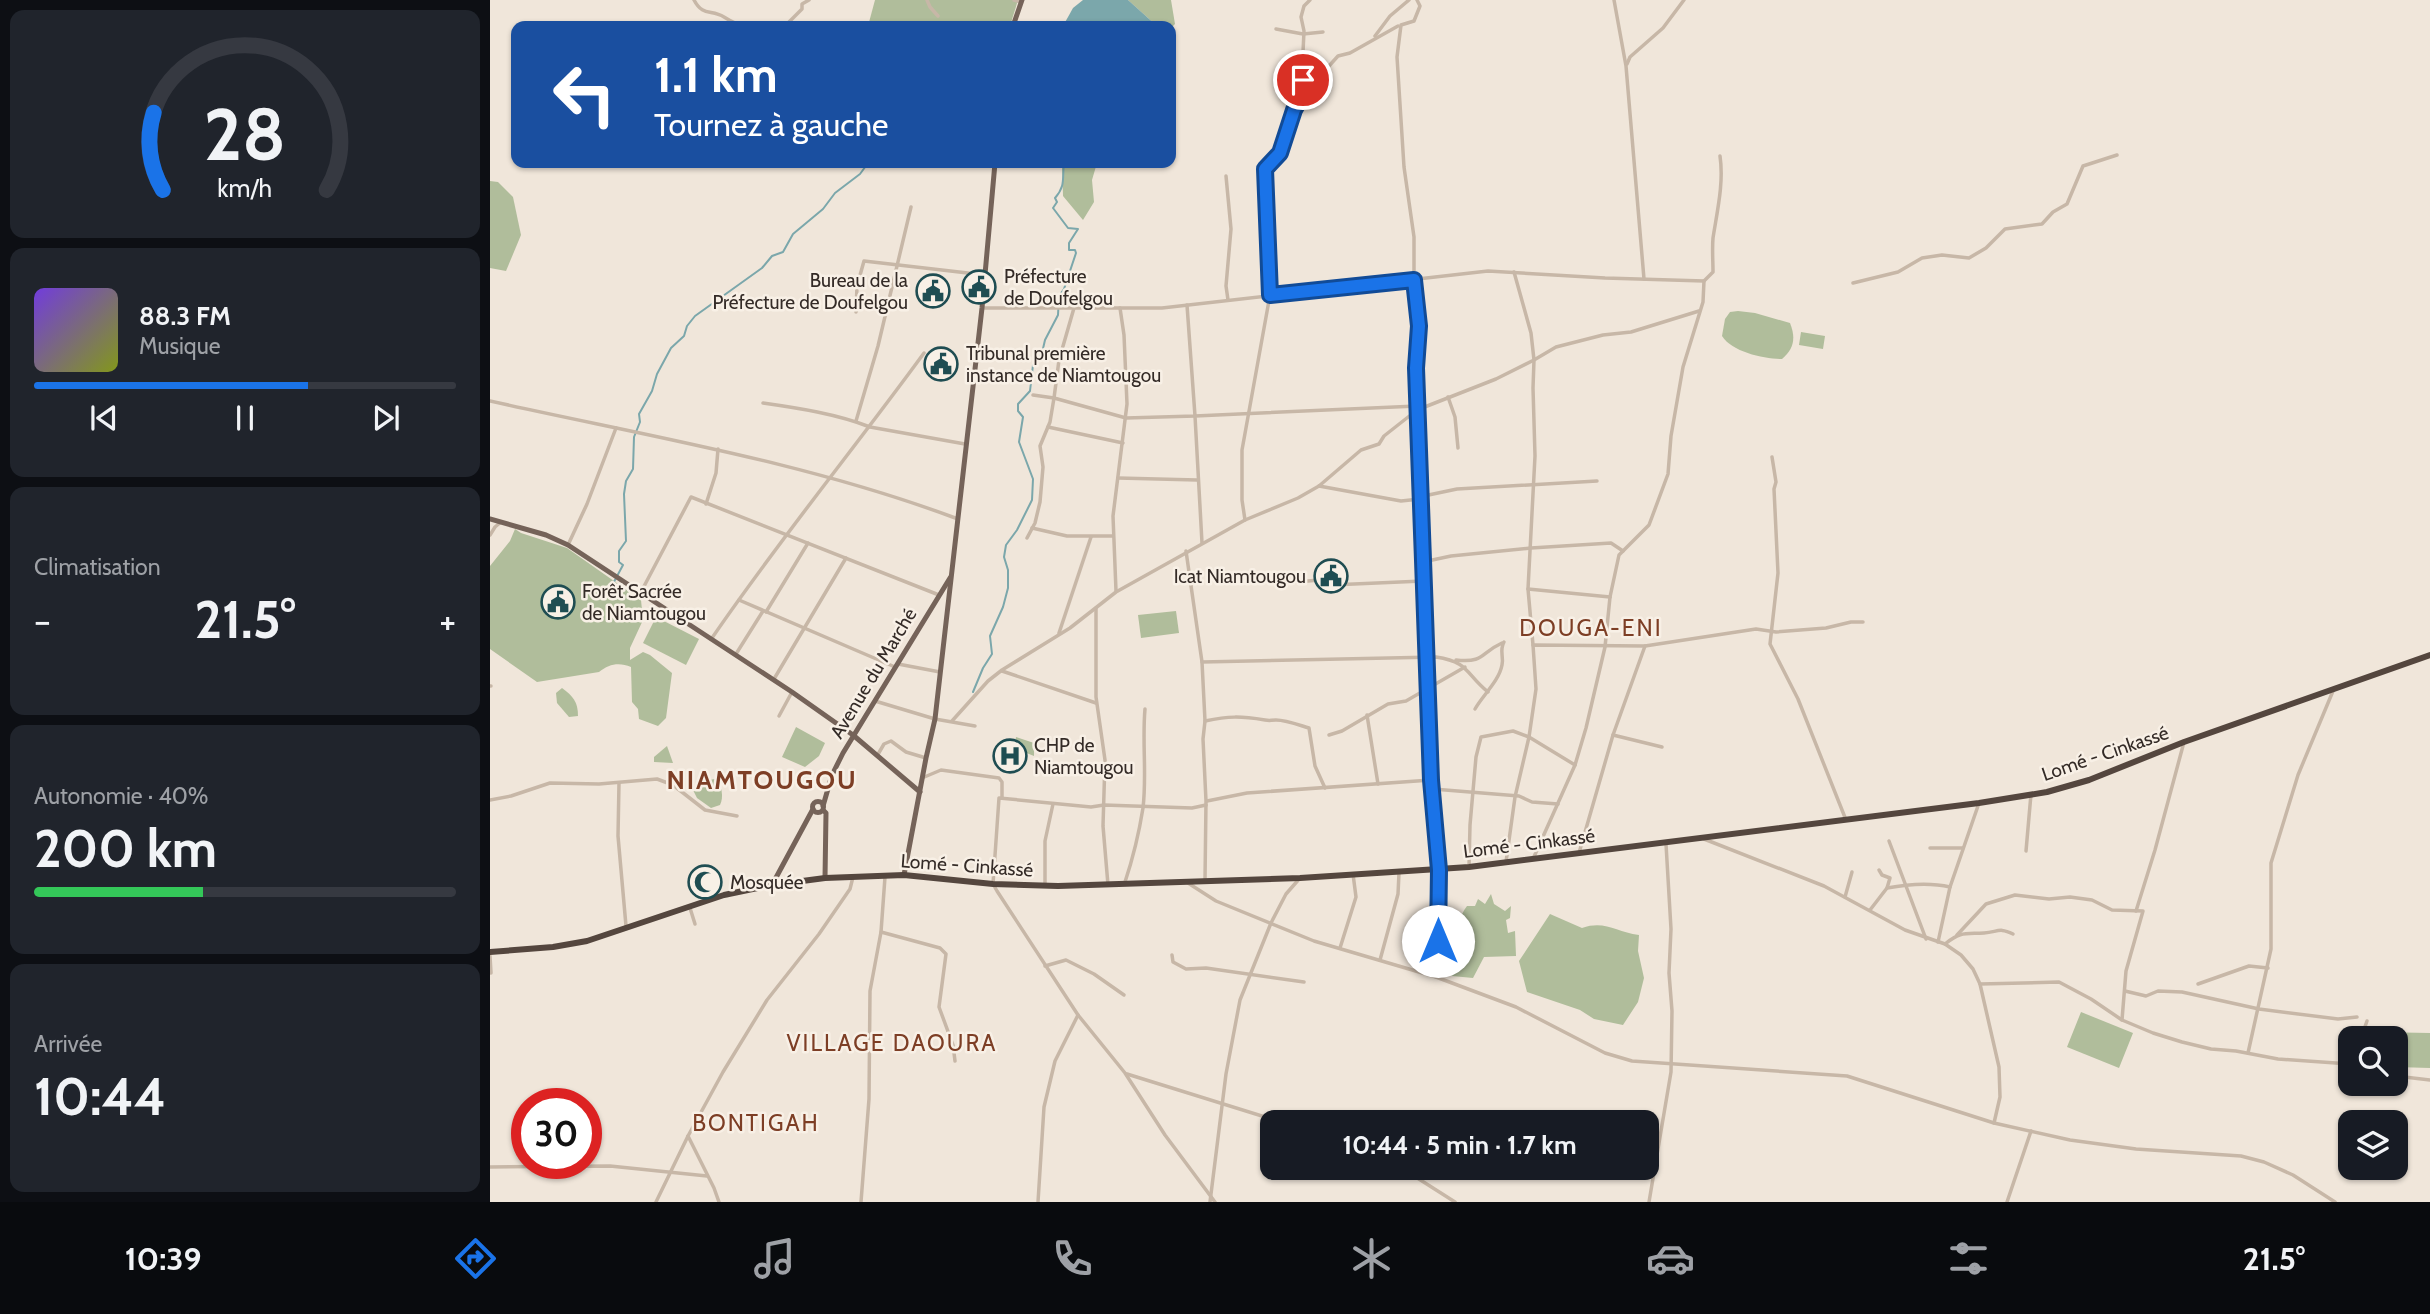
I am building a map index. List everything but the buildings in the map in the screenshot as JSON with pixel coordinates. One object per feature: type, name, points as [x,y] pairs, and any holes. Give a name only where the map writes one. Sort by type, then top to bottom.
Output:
[{"type":"highway","name":"Lomé - Cinkassé","points":[[490,954],[570,944],[626,929],[724,895],[825,878],[904,875],[1045,886],[1399,873],[1506,863],[1979,803],[2031,794],[2089,779],[2430,655]]},
{"type":"main road","points":[[1014,21],[1019,1]]},
{"type":"main road","points":[[904,875],[935,719],[982,308],[995,168]]},
{"type":"main road","points":[[490,519],[546,535],[568,545],[774,679],[853,735],[919,792]]},
{"type":"main road","name":"Avenue du Marché","points":[[813,809],[853,735],[950,578]]},
{"type":"main road","name":"Avenue du Marché","points":[[825,878],[826,813],[823,808],[827,786]]},
{"type":"main road","points":[[772,885],[813,809],[818,813],[823,808],[816,802]]},
{"type":"street","points":[[694,0],[707,13],[721,15],[729,21]]},
{"type":"street","points":[[790,21],[802,9],[802,4],[809,0]]},
{"type":"street","points":[[927,0],[938,16]]},
{"type":"street","points":[[1301,97],[1301,17],[1304,6],[1310,0]]},
{"type":"street","points":[[1373,38],[1390,16],[1409,0]]},
{"type":"street","points":[[1417,0],[1420,6],[1414,22],[1401,25],[1397,57],[1404,167],[1414,237],[1414,280],[1419,326],[1416,368],[1423,581],[1431,780],[1439,870],[1439,957],[1436,977]]},
{"type":"street","points":[[1614,0],[1626,65],[1644,279]]},
{"type":"street","points":[[1626,65],[1630,57],[1663,28],[1684,0]]},
{"type":"street","points":[[1245,520],[1242,500],[1242,450],[1270,295],[1265,169],[1280,153],[1301,97],[1338,56],[1350,53],[1398,26]]},
{"type":"street","points":[[1276,29],[1303,34],[1323,32]]},
{"type":"street","points":[[1853,283],[1898,272],[1922,258],[1942,255],[1969,258],[1986,248],[2006,229],[2042,224],[2053,212],[2067,204],[2083,166],[2117,155]]},
{"type":"street","points":[[1533,859],[1575,765],[1605,647],[1610,597],[1619,555],[1649,525],[1668,474],[1671,436],[1684,367],[1703,302],[1704,281],[1713,272],[1720,156]]},
{"type":"street","points":[[1226,176],[1231,229],[1226,277],[1228,300]]},
{"type":"street","points":[[856,421],[878,346],[911,207]]},
{"type":"street","points":[[856,312],[864,261],[985,275]]},
{"type":"street","points":[[982,308],[1163,308],[1488,271],[1704,281]]},
{"type":"street","points":[[1506,863],[1515,797],[1529,737],[1536,689],[1528,589],[1534,485],[1534,360],[1531,333],[1514,272]]},
{"type":"street","points":[[1187,304],[1202,543]]},
{"type":"street","points":[[1027,538],[1040,502],[1043,467],[1040,446],[1048,427],[1059,360],[1073,308]]},
{"type":"street","points":[[1116,592],[1113,516],[1126,418],[1124,335],[1120,308]]},
{"type":"street","points":[[1033,395],[1054,398],[1126,418],[1417,408],[1534,360],[1556,347],[1603,335],[1631,332],[1699,311]]},
{"type":"street","points":[[712,638],[785,535],[924,353]]},
{"type":"street","points":[[1448,397],[1455,417],[1458,448]]},
{"type":"street","points":[[490,401],[718,449],[830,476],[958,519]]},
{"type":"street","points":[[763,403],[799,408],[856,421],[870,427],[965,444]]},
{"type":"street","points":[[952,722],[988,681],[1058,635],[1116,592],[1245,520],[1298,498],[1319,486],[1361,450],[1379,444],[1384,436],[1417,408]]},
{"type":"street","points":[[1048,427],[1123,443]]},
{"type":"street","points":[[568,545],[592,494],[616,428]]},
{"type":"street","points":[[706,504],[716,473],[718,449]]},
{"type":"street","points":[[1772,457],[1776,482],[1774,489],[1778,573],[1771,648],[1798,699],[1846,820]]},
{"type":"street","points":[[1118,478],[1198,480]]},
{"type":"street","points":[[1319,486],[1401,501],[1457,489],[1597,481]]},
{"type":"street","points":[[640,594],[691,497],[939,595]]},
{"type":"street","points":[[490,535],[501,522]]},
{"type":"street","points":[[1032,528],[1067,536],[1113,536]]},
{"type":"street","points":[[1058,635],[1091,537]]},
{"type":"street","points":[[736,654],[808,543]]},
{"type":"street","points":[[1423,562],[1451,556],[1611,543],[1623,551]]},
{"type":"street","points":[[1186,551],[1202,662],[1205,721],[1202,739],[1206,803],[1205,880]]},
{"type":"street","points":[[774,679],[846,558]]},
{"type":"street","points":[[1297,582],[1319,580],[1331,584],[1423,581]]},
{"type":"street","points":[[1528,589],[1610,597]]},
{"type":"street","points":[[738,600],[896,666],[940,672]]},
{"type":"street","points":[[1096,608],[1096,703],[1105,760],[1103,826],[1108,885]]},
{"type":"street","points":[[1533,645],[1645,646],[1756,629],[1776,632],[1863,622]]},
{"type":"street","points":[[1202,662],[1427,657],[1474,661],[1504,642],[1500,648],[1503,664],[1475,709]]},
{"type":"street","points":[[1579,853],[1613,735],[1645,646]]},
{"type":"street","points":[[1456,660],[1465,667],[1474,681],[1488,692]]},
{"type":"street","points":[[1329,735],[1342,731],[1388,704],[1406,701],[1465,667]]},
{"type":"street","points":[[1002,670],[1096,703]]},
{"type":"street","points":[[2248,1053],[2268,968],[2272,927],[2271,863],[2298,775],[2333,690]]},
{"type":"street","points":[[779,716],[792,692]]},
{"type":"street","points":[[875,701],[935,719],[975,726]]},
{"type":"street","points":[[1124,884],[1143,807],[1142,734],[1145,709]]},
{"type":"street","points":[[1367,715],[1378,784]]},
{"type":"street","points":[[1205,721],[1245,716],[1309,728],[1315,766],[1325,788]]},
{"type":"street","points":[[1469,867],[1476,757],[1481,737],[1513,731],[1529,737],[1575,765]]},
{"type":"street","points":[[1613,735],[1662,747]]},
{"type":"street","points":[[877,755],[884,744],[891,741],[906,752],[926,758]]},
{"type":"street","points":[[2136,911],[2159,839],[2184,743]]},
{"type":"street","points":[[922,778],[941,770],[999,778],[1002,782],[993,884],[1077,1014],[1125,1073],[1212,1201]]},
{"type":"street","points":[[490,800],[550,783],[581,785],[657,779],[673,785],[705,810],[737,816]]},
{"type":"street","points":[[1002,798],[1091,807],[1104,805],[1192,808],[1247,793],[1431,780]]},
{"type":"street","points":[[619,783],[618,836],[626,929]]},
{"type":"street","points":[[1433,789],[1525,797],[1531,802],[1558,804]]},
{"type":"street","points":[[2026,851],[2031,794]]},
{"type":"street","points":[[1938,942],[1950,887],[1979,803]]},
{"type":"street","points":[[1045,886],[1045,841],[1053,804]]},
{"type":"street","points":[[1702,838],[1824,886],[1905,930],[1945,944],[1961,955],[1973,968],[1980,984],[1999,1067],[2000,1097],[1994,1123]]},
{"type":"street","points":[[1889,841],[1926,939]]},
{"type":"street","points":[[1649,1202],[1671,1072],[1669,1063],[1672,1011],[1668,973],[1671,929],[1666,842]]},
{"type":"street","points":[[1930,848],[1963,848]]},
{"type":"street","points":[[1870,909],[1887,888],[1890,878],[1882,875],[1879,870]]},
{"type":"street","points":[[1845,897],[1852,872]]},
{"type":"street","points":[[1380,960],[1398,894],[1399,873]]},
{"type":"street","points":[[1340,948],[1356,897],[1353,874]]},
{"type":"street","points":[[861,1202],[869,1100],[870,991],[881,932],[885,875]]},
{"type":"street","points":[[656,1202],[688,1136],[766,1000],[827,923],[850,889],[853,877]]},
{"type":"street","points":[[1212,1201],[1222,1104],[1235,1022],[1249,974],[1271,923],[1286,894],[1300,878]]},
{"type":"street","points":[[1185,881],[1216,901],[1314,941],[1436,977],[1516,1007],[1613,1056],[1632,1061],[1847,1076],[1994,1123],[2070,1140],[2136,1149],[2241,1156],[2264,1162],[2293,1175],[2334,1202]]},
{"type":"street","points":[[1887,888],[1906,885],[1950,887]]},
{"type":"street","points":[[1945,944],[1986,904],[2015,895],[2049,900],[2070,897],[2092,900],[2112,909],[2143,911],[2126,971],[2122,1020]]},
{"type":"street","points":[[690,906],[695,925]]},
{"type":"street","points":[[1957,935],[2002,929],[2013,934]]},
{"type":"street","points":[[881,932],[944,950],[946,954],[939,1007],[953,1045],[955,1061]]},
{"type":"street","points":[[490,954],[491,973]]},
{"type":"street","points":[[1172,955],[1173,962],[1186,969],[1206,968],[1304,982]]},
{"type":"street","points":[[1045,966],[1066,960],[1094,974],[1124,995]]},
{"type":"street","points":[[2199,984],[2249,966],[2268,968]]},
{"type":"street","points":[[1980,984],[2059,982],[2070,986],[2122,1020],[2182,1042],[2278,1059],[2338,1062]]},
{"type":"street","points":[[2125,991],[2146,996],[2158,991],[2182,992],[2259,1009],[2338,1019],[2357,1017]]},
{"type":"street","points":[[1038,1202],[1044,1107],[1055,1061],[1077,1014]]},
{"type":"street","points":[[2365,1026],[2367,1021]]},
{"type":"street","points":[[1125,1073],[1260,1116]]},
{"type":"street","points":[[2408,1077],[2430,1080]]},
{"type":"street","points":[[2007,1202],[2031,1131]]},
{"type":"street","points":[[688,1136],[719,1202]]},
{"type":"street","points":[[490,1167],[610,1166],[707,1176]]},
{"type":"street","points":[[1420,1180],[1455,1202]]},
{"type":"green space","points":[[875,0],[1018,0],[1012,21],[869,21]]},
{"type":"green space","points":[[1128,0],[1171,0],[1174,21],[1151,21]]},
{"type":"green space","points":[[1062,168],[1096,168],[1092,180],[1094,202],[1083,220],[1063,196]]},
{"type":"green space","points":[[490,181],[498,182],[513,197],[521,235],[506,271],[490,268]]},
{"type":"green space","points":[[1738,311],[1790,323],[1793,343],[1782,359],[1758,356],[1727,342],[1722,336],[1725,319],[1730,312]]},
{"type":"green space","points":[[1801,332],[1825,336],[1823,349],[1799,345]]},
{"type":"green space","points":[[515,529],[567,548],[641,600],[643,620],[630,648],[630,660],[643,652],[672,673],[666,718],[658,726],[639,719],[638,709],[632,702],[631,667],[614,665],[599,672],[537,682],[490,649],[490,566],[510,541]]},
{"type":"green space","points":[[1176,611],[1179,633],[1141,638],[1138,615]]},
{"type":"green space","points":[[656,617],[699,639],[686,665],[643,643]]},
{"type":"green space","points":[[562,688],[574,700],[578,716],[569,717],[557,703],[556,693]]},
{"type":"green space","points":[[796,727],[825,743],[819,756],[805,767],[782,757]]},
{"type":"green space","points":[[1016,737],[1034,743],[1034,756],[1014,748]]},
{"type":"green space","points":[[667,746],[673,763],[654,762],[654,757]]},
{"type":"green space","points":[[715,779],[721,788],[722,798],[720,805],[711,808],[697,798],[692,788]]},
{"type":"green space","points":[[1491,894],[1494,904],[1505,911],[1511,906],[1510,918],[1506,920],[1508,933],[1515,931],[1516,956],[1484,957],[1473,978],[1452,976],[1444,967],[1457,943],[1460,919],[1467,906],[1475,906],[1478,899],[1485,904]]},
{"type":"green space","points":[[1550,914],[1582,928],[1597,925],[1639,935],[1638,951],[1644,978],[1638,1002],[1623,1025],[1594,1019],[1580,1010],[1527,992],[1519,961]]},
{"type":"green space","points":[[2081,1012],[2133,1033],[2119,1068],[2067,1047]]},
{"type":"green space","points":[[2408,1033],[2430,1033],[2430,1068],[2408,1067]]},
{"type":"water","points":[[1083,0],[1128,0],[1151,21],[1066,21],[1073,8]]},
{"type":"waterway","points":[[608,593],[623,565],[619,562],[619,551],[626,541],[624,494],[626,481],[633,469],[634,437],[640,422],[639,414],[671,348],[684,336],[687,326],[695,316],[762,268],[772,256],[783,252],[793,234],[864,168]]},
{"type":"waterway","points":[[973,692],[992,654],[990,636],[1008,588],[1008,570],[1004,557],[1006,545],[1032,500],[1033,479],[1019,442],[1023,417],[1018,411],[1018,404],[1030,391],[1033,365],[1042,353],[1045,340],[1058,315],[1059,296],[1076,253],[1075,250],[1069,250],[1069,243],[1078,229],[1068,228],[1053,208],[1062,186],[1064,168]]},
{"type":"place","name":"Préfecture de Doufelgou","points":[[979,287]]},
{"type":"place","name":"Bureau de la Préfecture de Doufelgou","points":[[933,291]]},
{"type":"place","name":"Tribunal première instance de Niamtougou","points":[[941,364]]},
{"type":"place","name":"Icat Niamtougou","points":[[1331,576]]},
{"type":"place","name":"Forêt Sacrée de Niamtougou","points":[[558,602]]},
{"type":"place","name":"CHP de Niamtougou","points":[[1010,756]]},
{"type":"place","name":"Mosquée","points":[[705,882]]},
{"type":"district","name":"DOUGA-ENI","points":[[1591,628]]},
{"type":"district","name":"NIAMTOUGOU","points":[[762,780]]},
{"type":"district","name":"VILLAGE DAOURA","points":[[892,1043]]},
{"type":"district","name":"BONTIGAH","points":[[756,1123]]},
{"type":"route","points":[[1303,80],[1301,97],[1280,153],[1265,169],[1270,295],[1414,280],[1419,326],[1416,368],[1419,497],[1431,780],[1439,870],[1438,941]]}]
